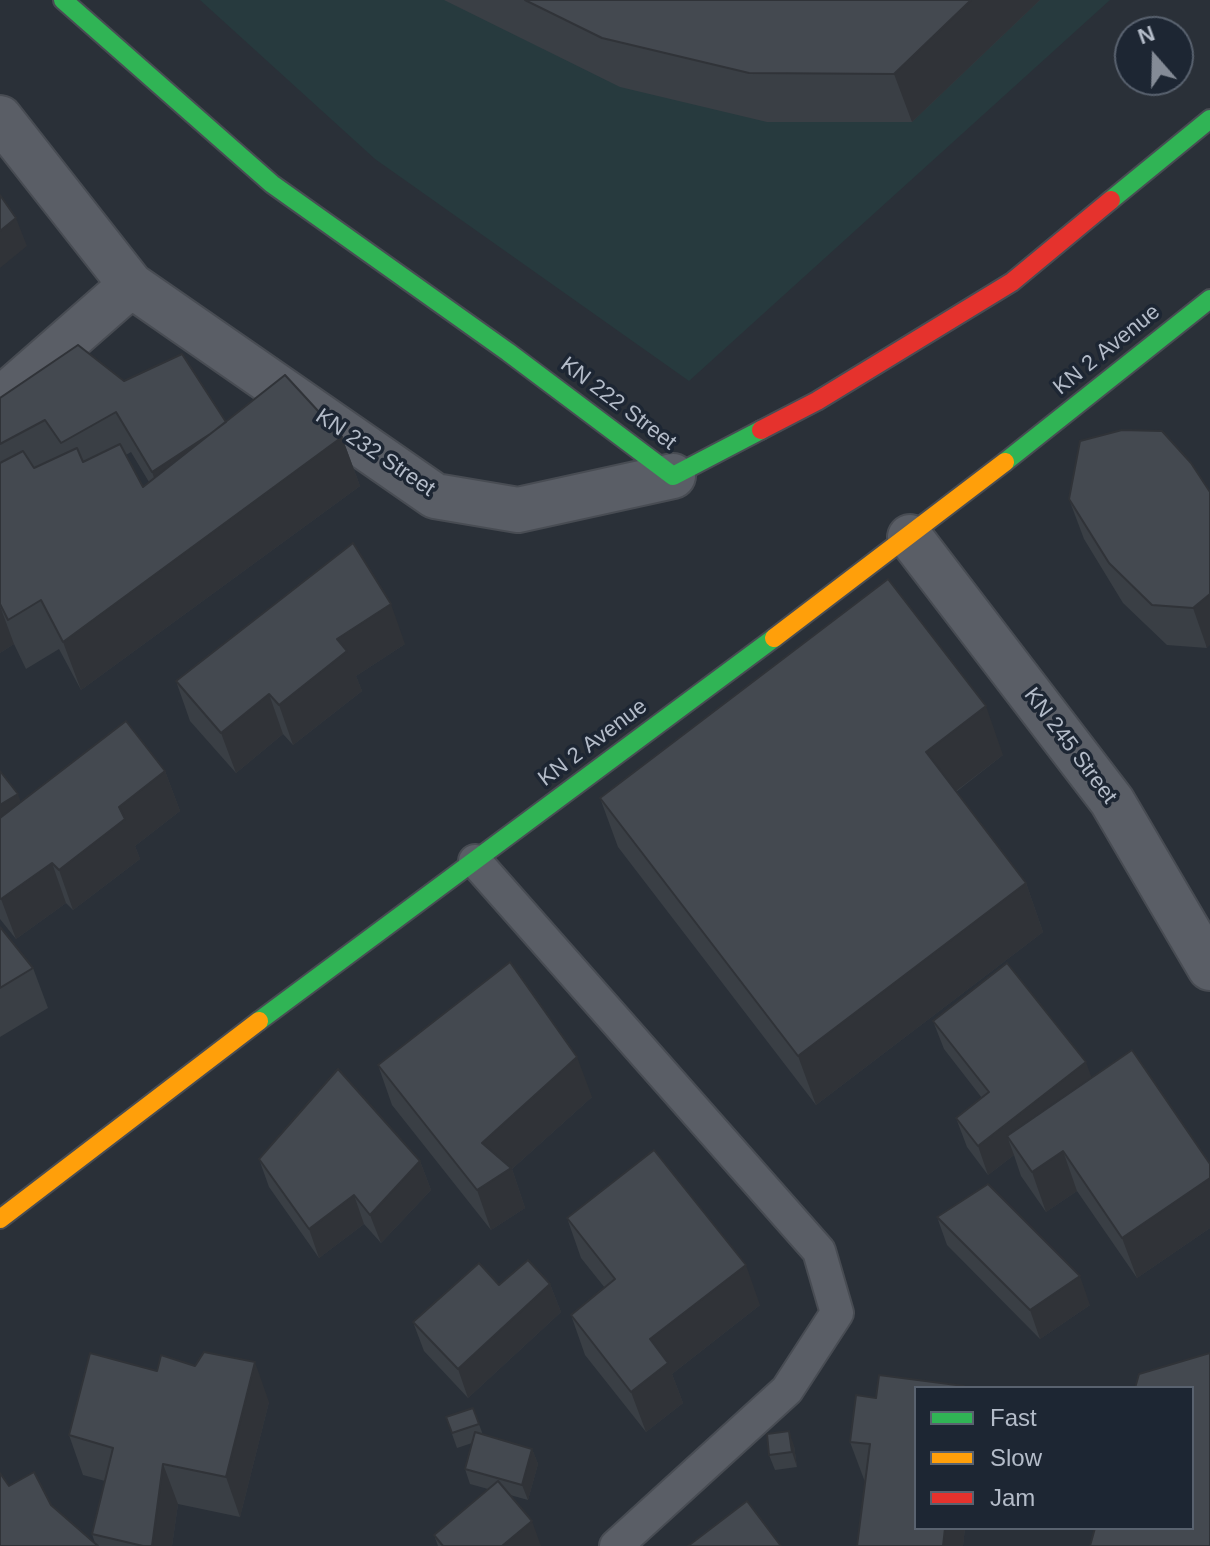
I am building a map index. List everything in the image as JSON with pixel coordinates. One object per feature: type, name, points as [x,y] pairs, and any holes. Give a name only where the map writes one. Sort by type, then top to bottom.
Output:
[{"type":"main road","name":"KN 222 Street","points":[[63,0],[272,184],[508,352],[673,476],[817,401],[1012,282],[1210,119]]},
{"type":"main road","name":"KN 2 Avenue","points":[[0,1219],[910,537],[1210,299]]},
{"type":"street","name":"KN 232 Street","points":[[0,118],[131,285],[435,496],[518,510],[673,476]]},
{"type":"street","points":[[0,400],[131,285]]},
{"type":"street","name":"KN 245 Street","points":[[910,537],[1112,801],[1210,968]]},
{"type":"lane","points":[[475,861],[819,1251],[837,1313],[787,1390],[616,1546]]},
{"type":"green space","points":[[200,0],[1110,0],[689,381],[375,159]]},
{"type":"building","points":[[525,0],[971,0],[894,74],[749,73],[602,38]]},
{"type":"building","points":[[0,195],[16,218],[0,231]]},
{"type":"building","points":[[78,345],[124,381],[182,354],[226,422],[152,472],[116,412],[61,443],[45,420],[0,444],[0,398]]},
{"type":"building","points":[[285,375],[342,437],[63,642],[41,600],[8,620],[0,604],[0,463],[23,451],[34,468],[77,448],[83,462],[120,444],[143,487]]},
{"type":"building","points":[[1122,430],[1162,431],[1191,463],[1210,492],[1210,594],[1193,608],[1152,605],[1109,563],[1069,499],[1080,441]]},
{"type":"building","points":[[353,543],[391,604],[337,639],[347,651],[279,705],[269,694],[221,733],[176,681]]},
{"type":"building","points":[[888,579],[986,706],[926,752],[1026,883],[798,1056],[600,798]]},
{"type":"building","points":[[126,721],[165,771],[119,807],[125,819],[59,870],[52,863],[1,899],[0,818]]},
{"type":"building","points":[[0,771],[18,794],[0,805]]},
{"type":"building","points":[[0,927],[33,968],[0,988]]},
{"type":"building","points":[[510,962],[577,1057],[482,1143],[511,1168],[477,1190],[378,1065]]},
{"type":"building","points":[[1007,963],[1086,1062],[978,1146],[956,1118],[989,1092],[933,1021]]},
{"type":"building","points":[[1132,1050],[1210,1164],[1210,1178],[1122,1238],[1063,1151],[1032,1172],[1007,1136]]},
{"type":"building","points":[[338,1069],[420,1161],[370,1215],[354,1195],[309,1229],[259,1159]]},
{"type":"building","points":[[654,1150],[746,1265],[650,1339],[668,1363],[631,1392],[571,1315],[615,1279],[567,1218]]},
{"type":"building","points":[[988,1184],[1080,1276],[1030,1310],[937,1217]]},
{"type":"building","points":[[528,1260],[550,1284],[458,1369],[413,1322],[479,1263],[499,1285]]},
{"type":"building","points":[[204,1352],[255,1362],[226,1477],[163,1464],[152,1546],[92,1534],[113,1448],[69,1435],[90,1353],[157,1371],[161,1355],[195,1366]]},
{"type":"building","points":[[1210,1353],[1210,1546],[1090,1546],[1094,1530],[1194,1530],[1194,1386],[1136,1386],[1139,1374]]},
{"type":"building","points":[[879,1375],[964,1386],[914,1386],[914,1530],[945,1530],[943,1546],[857,1546],[870,1444],[850,1442],[856,1395],[876,1398]]},
{"type":"building","points":[[473,1408],[479,1424],[452,1433],[446,1417]]},
{"type":"building","points":[[789,1431],[792,1452],[769,1455],[767,1434]]},
{"type":"building","points":[[475,1432],[532,1449],[522,1485],[465,1469]]},
{"type":"building","points":[[34,1472],[51,1505],[98,1546],[0,1546],[0,1473],[9,1486]]},
{"type":"building","points":[[498,1481],[532,1521],[502,1546],[443,1546],[434,1535]]},
{"type":"building","points":[[747,1501],[781,1546],[688,1546]]},
{"type":"traffic: fast","points":[[63,0],[272,184],[508,352],[673,476],[761,430]]},
{"type":"traffic: fast","points":[[1111,200],[1210,119]]},
{"type":"traffic: fast","points":[[1005,462],[1210,299]]},
{"type":"traffic: fast","points":[[259,1021],[774,638]]},
{"type":"traffic: slow","points":[[774,638],[1005,462]]},
{"type":"traffic: slow","points":[[0,1219],[259,1021]]},
{"type":"traffic: jam","points":[[761,430],[817,401],[1012,282],[1111,200]]}]
